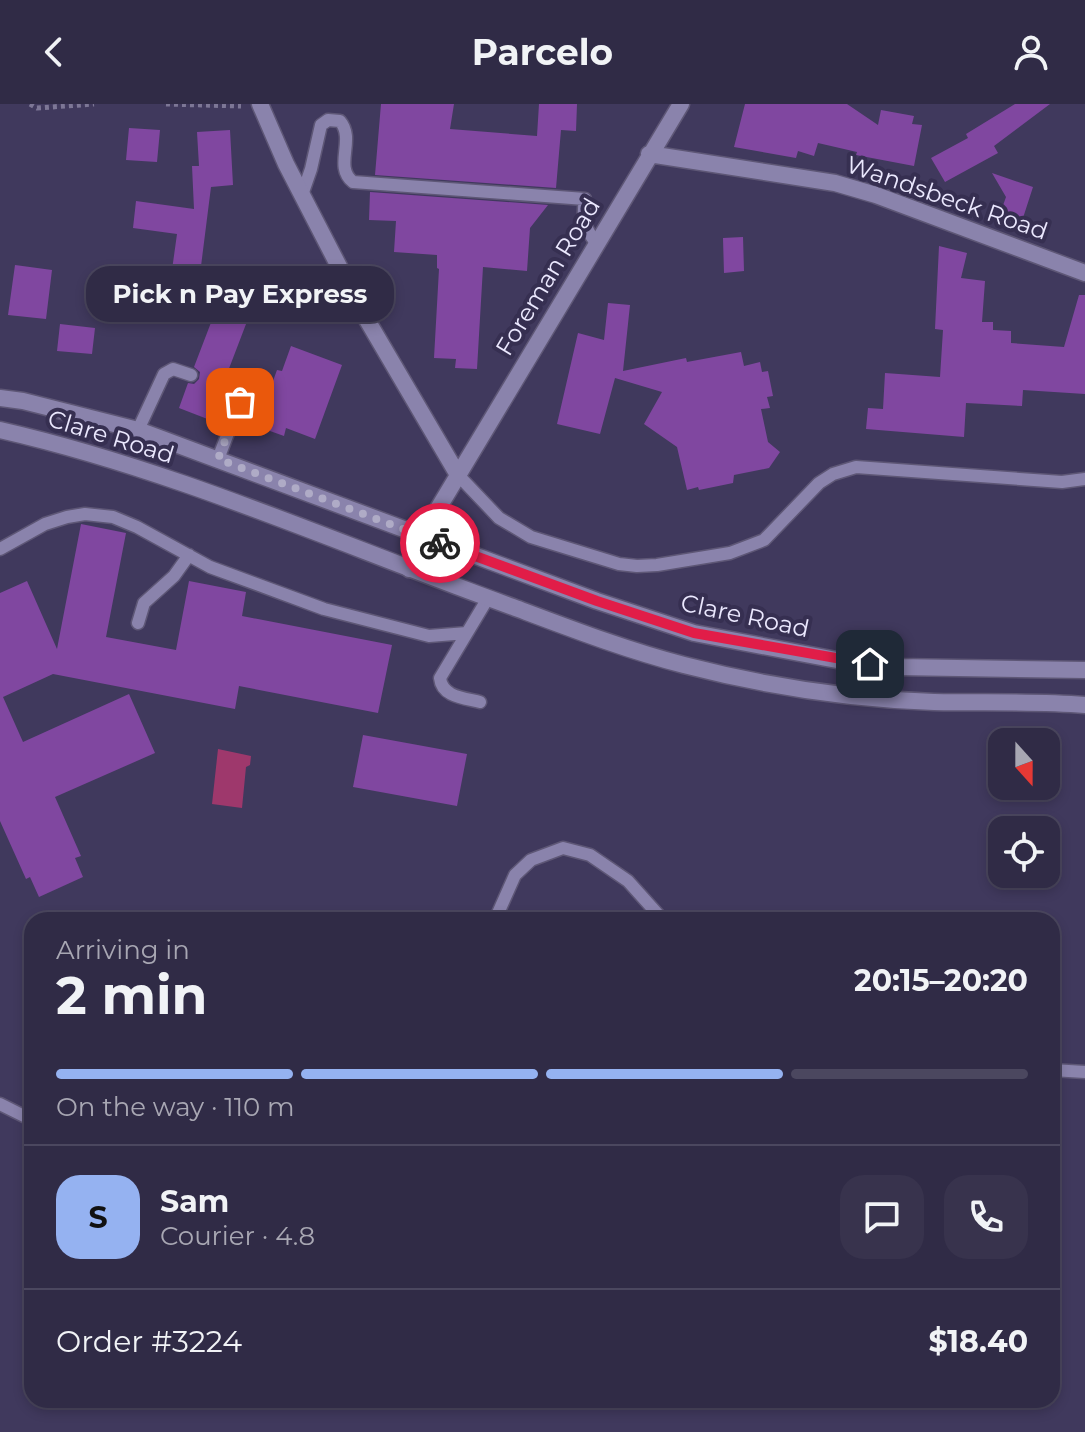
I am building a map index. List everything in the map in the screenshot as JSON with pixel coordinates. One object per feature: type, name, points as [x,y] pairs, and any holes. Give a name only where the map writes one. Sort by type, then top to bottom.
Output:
[{"type":"street","name":"Foreman Road","points":[[409,569],[433,517],[681,104]]},
{"type":"street","points":[[260,106],[363,313],[458,475]]},
{"type":"street","name":"Wandsbeck Road","points":[[649,154],[835,183],[887,199],[1085,273]]},
{"type":"street","name":"Clare Road","points":[[0,398],[138,430],[597,601],[694,633],[842,661],[898,667],[1085,670]]},
{"type":"street","name":"Clare Road","points":[[0,430],[71,446],[160,476],[488,598],[684,665],[758,682],[828,693],[933,702],[1085,705]]},
{"type":"lane","points":[[302,195],[321,125],[328,120],[340,121],[347,136],[343,165],[345,176],[353,182],[585,199],[584,228],[596,243]]},
{"type":"lane","points":[[138,430],[164,374],[173,369],[191,375]]},
{"type":"lane","points":[[218,459],[240,402],[236,394],[222,387]]},
{"type":"lane","points":[[458,475],[499,518],[531,537],[619,564],[637,566],[730,553],[764,540],[819,483],[833,474],[856,467],[1062,482],[1085,479]]},
{"type":"lane","points":[[0,549],[45,524],[85,514],[113,517],[236,578],[324,609],[429,636],[467,633]]},
{"type":"lane","points":[[138,623],[144,603],[174,576],[189,555]]},
{"type":"lane","points":[[480,702],[446,692],[441,687],[440,678],[488,598]]},
{"type":"lane","points":[[499,912],[515,875],[531,860],[563,848],[590,855],[628,881],[656,912]]},
{"type":"lane","points":[[1060,1070],[1085,1072]]},
{"type":"lane","points":[[0,1104],[24,1116]]},
{"type":"path","points":[[30,104],[37,108],[94,104]]},
{"type":"path","points":[[166,104],[260,106]]},
{"type":"shaded area","points":[[218,749],[251,756],[250,765],[246,767],[242,808],[212,804]]},
{"type":"building","points":[[381,104],[454,104],[450,129],[537,136],[539,104],[577,104],[576,131],[561,130],[556,188],[375,175]]},
{"type":"building","points":[[745,104],[847,104],[878,125],[881,110],[914,116],[912,124],[922,125],[914,166],[856,155],[857,152],[818,143],[814,156],[798,151],[796,158],[734,147]]},
{"type":"building","points":[[1015,104],[1050,104],[994,146],[998,153],[945,182],[931,158],[968,138],[966,134]]},
{"type":"building","points":[[129,128],[160,130],[157,162],[126,160]]},
{"type":"building","points":[[230,130],[233,185],[211,187],[200,274],[172,270],[177,234],[133,228],[136,201],[194,209],[192,166],[199,166],[197,132]]},
{"type":"building","points":[[992,173],[1033,187],[1022,221],[1000,214],[1006,197]]},
{"type":"building","points":[[370,192],[548,205],[530,228],[527,271],[483,267],[477,369],[455,368],[456,359],[434,358],[439,269],[437,255],[394,252],[396,221],[369,220]]},
{"type":"building","points":[[743,237],[744,271],[724,273],[723,238]]},
{"type":"building","points":[[939,246],[967,253],[961,278],[985,281],[982,322],[993,322],[993,330],[1011,331],[1011,343],[1064,347],[1079,295],[1085,295],[1085,394],[1023,390],[1022,406],[966,403],[964,437],[866,429],[868,408],[883,409],[885,373],[940,377],[943,330],[935,329]]},
{"type":"building","points":[[15,265],[52,270],[46,319],[8,315]]},
{"type":"building","points":[[220,299],[251,311],[225,379],[218,379],[214,384],[214,391],[219,396],[210,420],[179,408],[188,383],[194,384],[199,379],[200,372],[194,367]]},
{"type":"building","points":[[608,303],[630,305],[623,371],[686,358],[687,362],[741,352],[744,366],[760,362],[762,372],[768,371],[773,396],[767,397],[770,408],[761,409],[768,442],[780,452],[769,468],[734,475],[733,483],[687,490],[677,447],[644,424],[662,392],[615,378],[600,434],[557,424],[578,333],[604,340]]},
{"type":"building","points":[[60,324],[95,328],[92,354],[57,351]]},
{"type":"building","points":[[291,346],[342,365],[315,439],[286,428],[284,436],[270,431],[262,411],[277,370],[282,371]]},
{"type":"building","points":[[81,524],[126,533],[106,637],[176,650],[189,581],[246,592],[242,616],[392,645],[378,713],[239,686],[235,709],[53,674],[3,697],[23,742],[129,694],[155,753],[55,797],[81,856],[75,858],[83,877],[39,897],[30,877],[26,879],[0,821],[0,593],[27,581],[57,649]]},
{"type":"building","points":[[363,735],[467,754],[457,806],[353,787]]},
{"type":"way so far","points":[[240,402],[218,459],[440,543]]},
{"type":"place","name":"Pick n Pay Express","points":[[240,402]]},
{"type":"route","points":[[440,543],[694,633],[870,664]]}]
